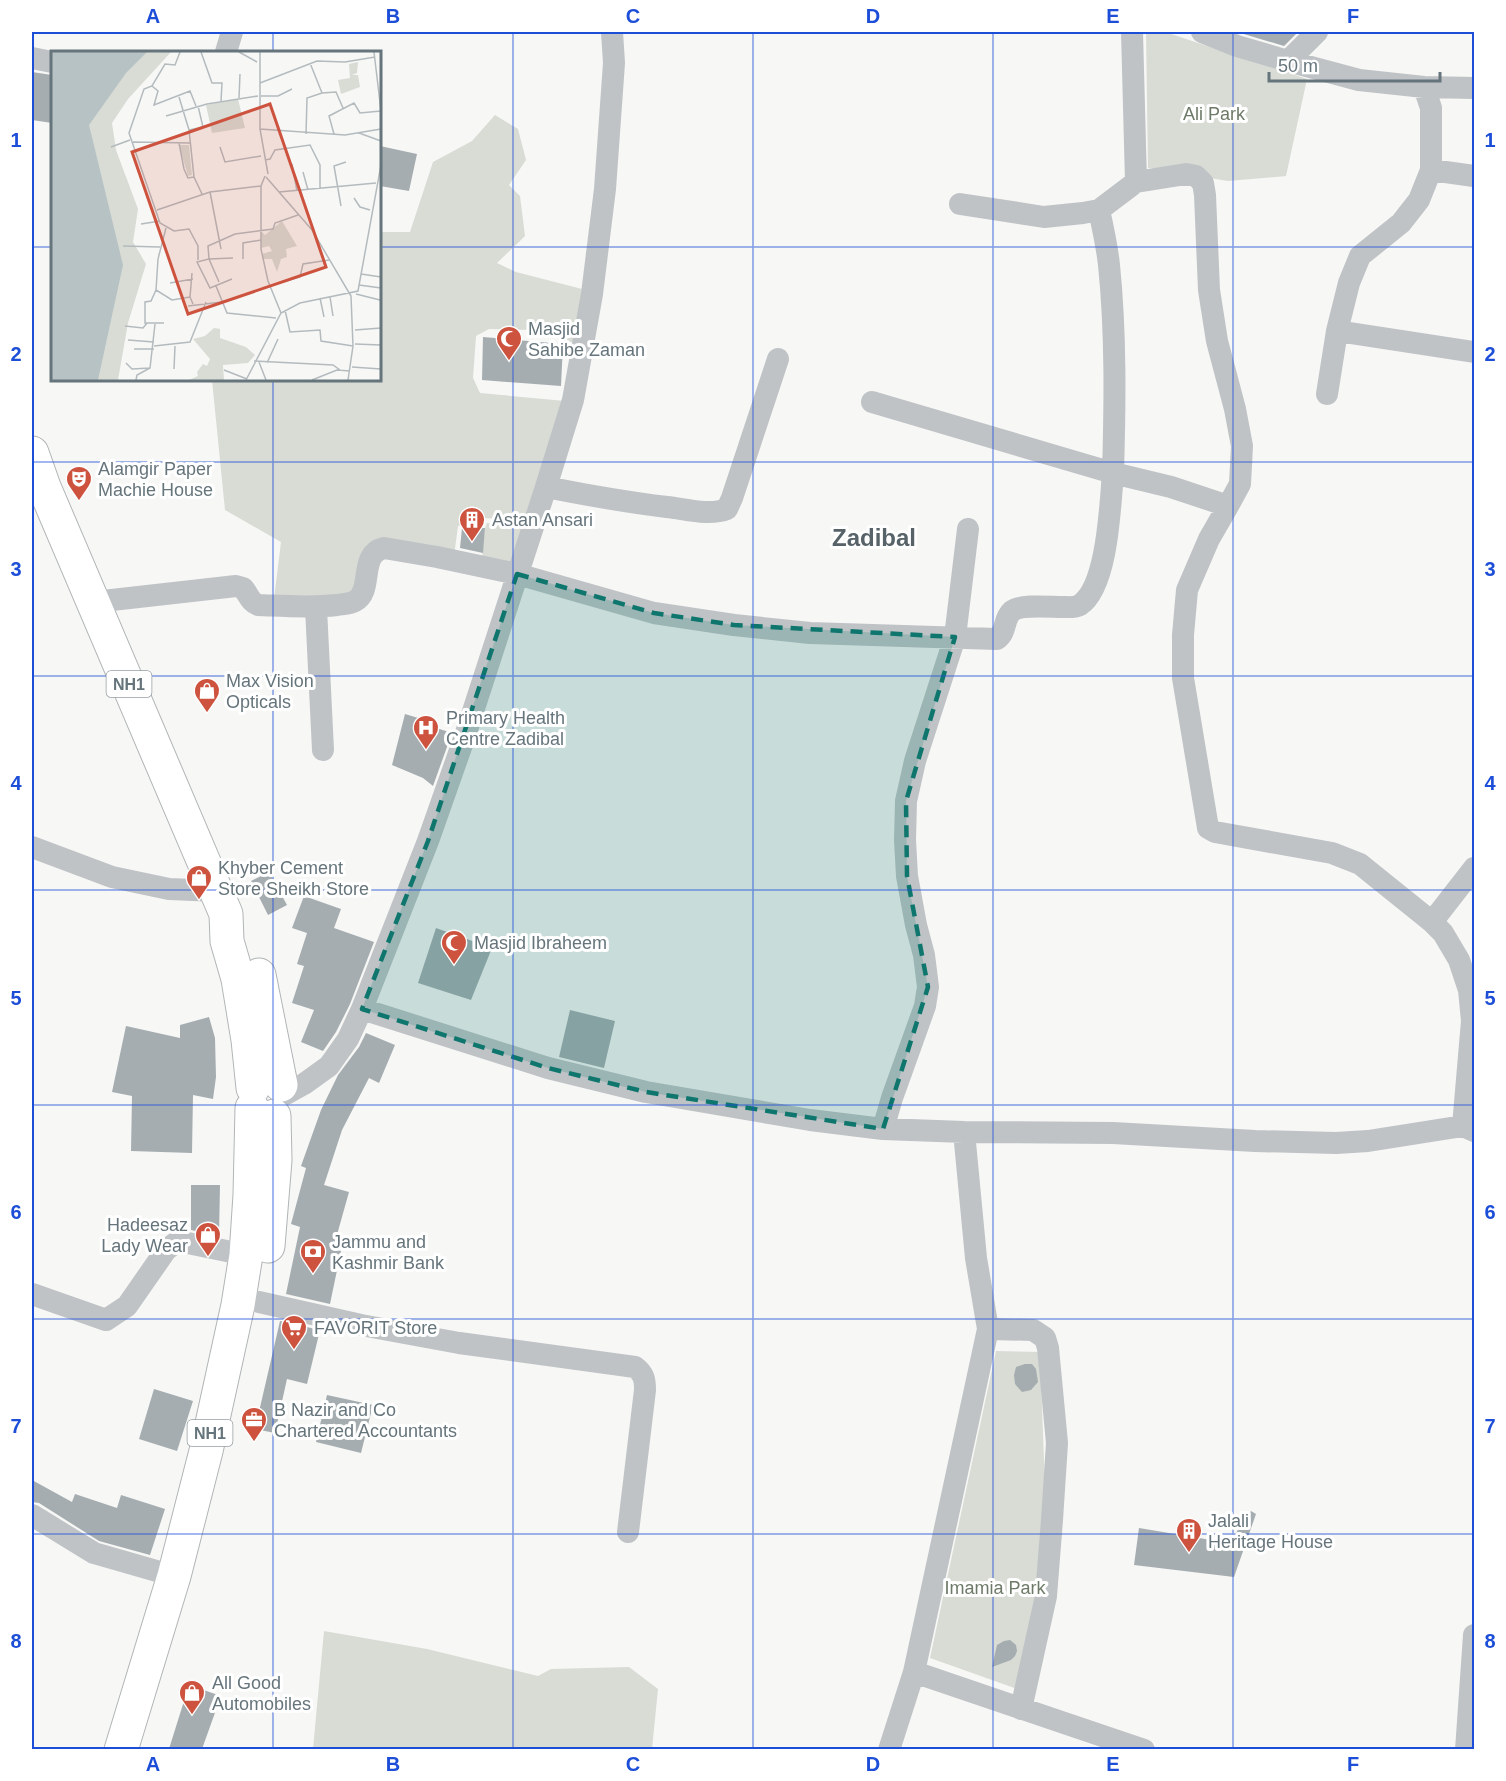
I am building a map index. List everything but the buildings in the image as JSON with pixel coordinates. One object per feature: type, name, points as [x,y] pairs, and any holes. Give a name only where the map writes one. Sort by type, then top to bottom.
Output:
[{"type":"highway","name":"NH1","points":[[32,453],[221,903],[227,940],[238,979],[248,1040],[269,1098],[275,1160],[273,1196],[259,1302],[225,1454],[193,1583],[137,1749]]},
{"type":"highway","name":"NH1","points":[[121,1749],[174,1576],[211,1428],[238,1305],[246,1255],[250,1195],[269,1098]]},
{"type":"street","points":[[226,51],[232,32]]},
{"type":"street","points":[[269,1098],[304,1084],[329,1066],[348,1039],[362,1010],[428,841],[465,736],[546,487],[573,400],[592,294],[605,189],[614,63],[612,32]]},
{"type":"street","points":[[1131,32],[1136,182]]},
{"type":"street","points":[[1202,32],[1237,46],[1359,80],[1424,87],[1474,88]]},
{"type":"street","points":[[1288,61],[1317,32]]},
{"type":"street","points":[[32,58],[51,62]]},
{"type":"street","points":[[1327,394],[1337,331],[1349,283],[1360,256],[1401,223],[1419,200],[1431,170],[1431,108],[1424,87]]},
{"type":"street","points":[[1431,170],[1474,176]]},
{"type":"street","points":[[362,1010],[548,1068],[646,1092],[810,1120],[883,1129],[1113,1133],[1336,1143],[1469,1129],[1473,1011],[1459,960],[1443,933],[1360,864],[1332,853],[1215,832],[1208,828],[1183,678],[1183,635],[1187,590],[1209,539],[1240,484],[1242,446],[1217,341],[1209,290],[1203,183],[1196,176],[1186,174],[1136,182],[1099,210],[1044,218],[960,204]]},
{"type":"street","points":[[94,602],[236,586],[243,588],[250,600],[258,605],[316,608],[352,603],[358,600],[362,593],[371,555],[384,548],[517,574],[654,613],[734,625],[810,633],[997,639],[1003,634],[1008,616],[1013,610],[1078,607],[1090,597],[1097,580],[1107,539],[1113,473],[1115,406],[1109,263],[1099,210]]},
{"type":"street","points":[[1337,331],[1474,352]]},
{"type":"street","points":[[546,487],[605,499],[681,509],[716,513],[727,509],[778,358]]},
{"type":"street","points":[[872,402],[1228,506]]},
{"type":"street","points":[[883,1129],[925,1006],[928,987],[924,955],[907,876],[906,801],[915,760],[954,637],[968,529]]},
{"type":"street","points":[[316,608],[323,750]]},
{"type":"street","points":[[32,847],[123,880],[221,903]]},
{"type":"street","points":[[1432,922],[1474,868]]},
{"type":"street","points":[[889,1749],[914,1672],[988,1329],[976,1258],[964,1132]]},
{"type":"street","points":[[32,1293],[105,1320],[127,1306],[166,1250],[178,1241],[246,1255]]},
{"type":"street","points":[[259,1302],[361,1325],[459,1343],[635,1367],[643,1373],[645,1390],[628,1532]]},
{"type":"street","points":[[988,1329],[1033,1330],[1045,1338],[1048,1348],[1057,1443],[1046,1596],[1021,1709]]},
{"type":"street","points":[[32,1515],[94,1553],[174,1576]]},
{"type":"street","points":[[1466,1749],[1474,1635]]},
{"type":"street","points":[[914,1672],[1144,1749]]},
{"type":"highlighted area","points":[[517,574],[654,613],[734,625],[955,637],[906,801],[907,876],[928,987],[883,1129],[646,1092],[548,1068],[362,1009],[428,841]]},
{"type":"green space","name":"Ali Park","points":[[1146,32],[1165,32],[1307,79],[1286,176],[1228,181],[1148,168]]},
{"type":"green space","points":[[495,115],[518,129],[526,160],[509,185],[520,196],[525,236],[497,263],[516,272],[582,289],[574,343],[535,330],[489,329],[476,336],[473,378],[480,393],[565,401],[527,521],[483,518],[458,526],[454,556],[388,541],[350,598],[274,599],[281,542],[225,510],[212,381],[381,381],[381,232],[410,232],[433,162],[472,141]]},
{"type":"green space","points":[[487,523],[529,527],[516,570],[482,559]]},
{"type":"green space","name":"Imamia Park","points":[[996,1351],[1040,1352],[1046,1515],[1042,1596],[1020,1690],[930,1658]]},
{"type":"green space","points":[[324,1631],[427,1649],[538,1676],[551,1669],[629,1667],[658,1689],[652,1749],[313,1749]]},
{"type":"place","name":"Masjid Sahibe Zaman","points":[[509,362]]},
{"type":"place","name":"Alamgir Paper Machie House","points":[[79,502]]},
{"type":"place","name":"Astan Ansari","points":[[472,543]]},
{"type":"place","name":"Max Vision Opticals","points":[[207,714]]},
{"type":"place","name":"Primary Health Centre Zadibal","points":[[426,751]]},
{"type":"place","name":"Khyber Cement Store Sheikh Store","points":[[199,901]]},
{"type":"place","name":"Masjid Ibraheem","points":[[454,966]]},
{"type":"place","name":"Hadeesaz Lady Wear","points":[[208,1258]]},
{"type":"place","name":"Jammu and Kashmir Bank","points":[[313,1275]]},
{"type":"place","name":"FAVORIT Store","points":[[294,1351]]},
{"type":"place","name":"B Nazir and Co Chartered Accountants","points":[[254,1443]]},
{"type":"place","name":"Jalali Heritage House","points":[[1189,1554]]},
{"type":"place","name":"All Good Automobiles","points":[[192,1716]]},
{"type":"district","name":"Zadibal","points":[[874,537]]}]
